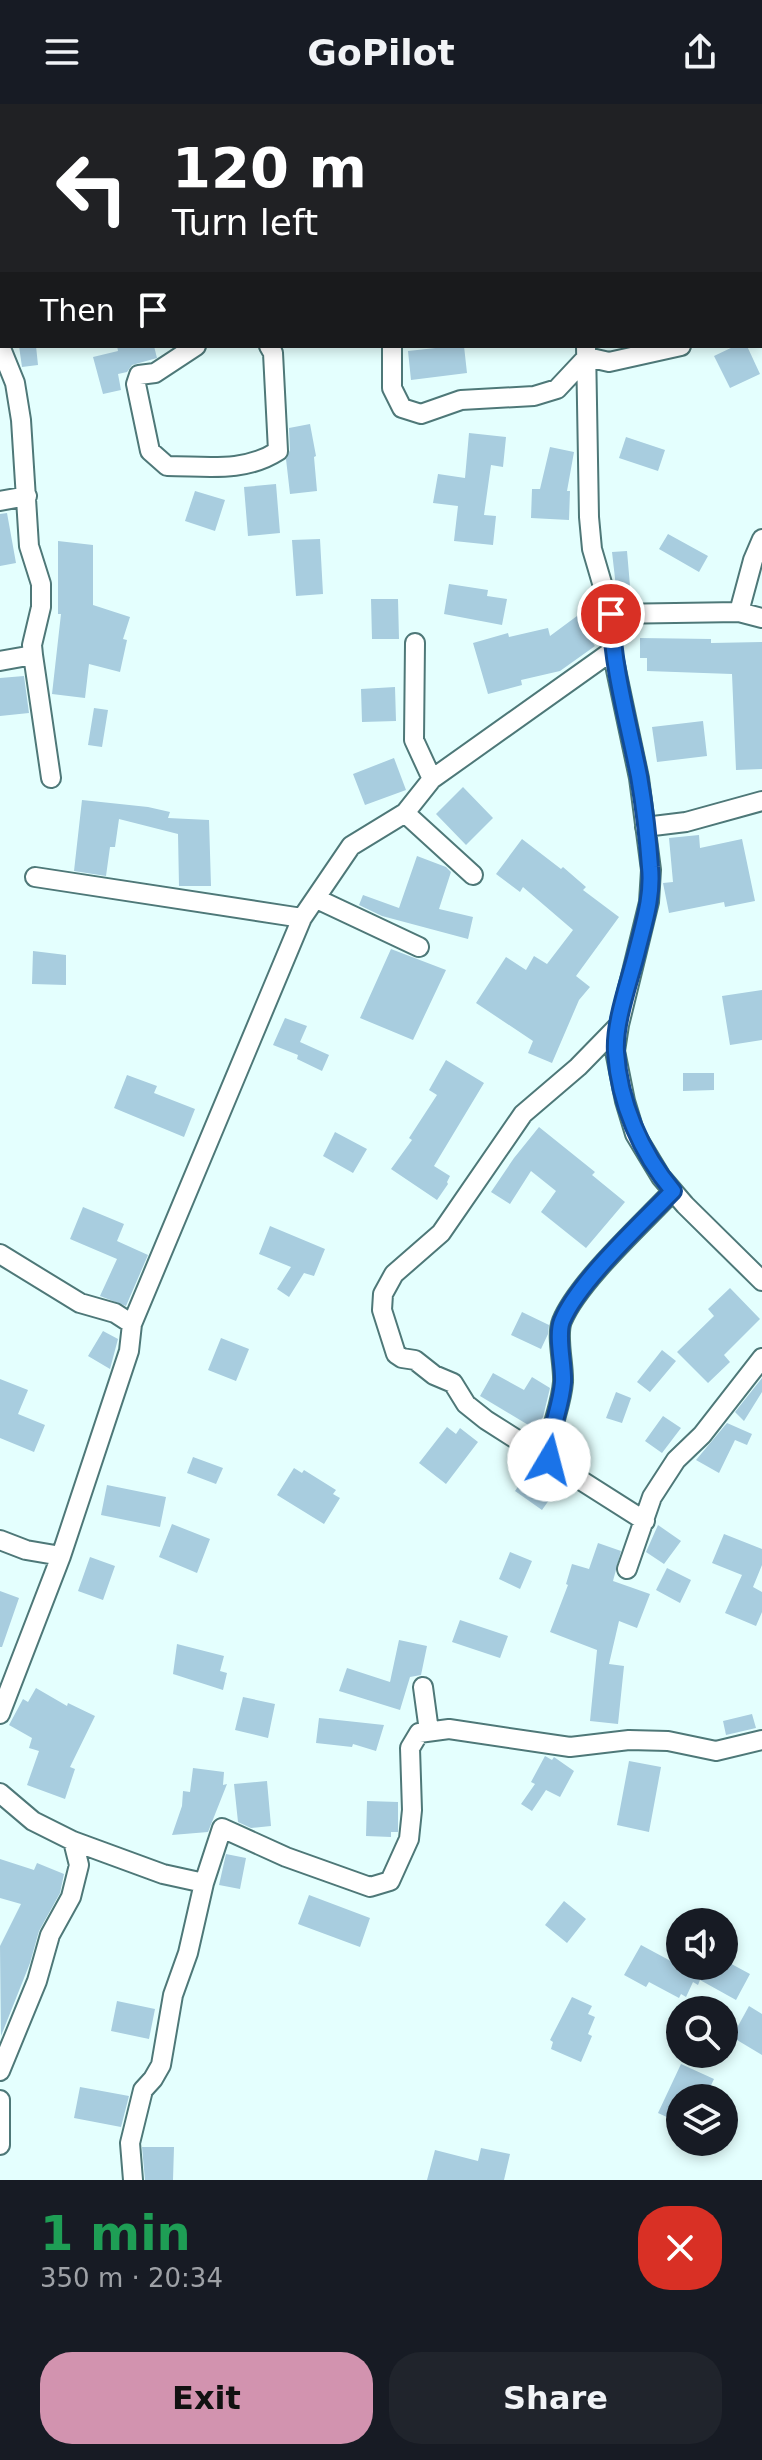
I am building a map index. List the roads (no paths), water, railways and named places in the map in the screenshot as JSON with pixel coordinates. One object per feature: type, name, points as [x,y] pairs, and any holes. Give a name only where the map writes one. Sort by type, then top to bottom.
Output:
[{"type":"street","points":[[1,348],[17,397],[29,546],[41,584],[41,607],[32,645],[51,778]]},
{"type":"street","points":[[193,348],[155,373],[139,375],[136,384],[150,451],[167,466],[241,466],[260,462],[278,451],[273,353],[270,348]]},
{"type":"street","points":[[392,348],[392,388],[402,408],[421,414],[461,400],[534,396],[557,389],[587,351]]},
{"type":"street","points":[[587,351],[609,362],[672,348]]},
{"type":"street","points":[[587,351],[592,549],[611,614],[612,651],[639,778],[651,870],[649,902],[615,1051],[635,1134],[661,1177],[762,1281]]},
{"type":"street","points":[[0,501],[27,496]]},
{"type":"street","points":[[739,612],[762,539]]},
{"type":"street","points":[[611,614],[739,612],[762,618]]},
{"type":"street","points":[[415,643],[414,740],[432,779]]},
{"type":"street","points":[[0,1714],[61,1556],[129,1351],[132,1324],[302,918],[351,846],[405,813],[432,779],[612,651]]},
{"type":"street","points":[[0,661],[33,655]]},
{"type":"street","points":[[645,827],[686,822],[762,801]]},
{"type":"street","points":[[405,813],[473,875]]},
{"type":"street","points":[[35,877],[302,918]]},
{"type":"street","points":[[317,899],[419,947]]},
{"type":"street","points":[[619,1025],[578,1067],[523,1114],[441,1233],[394,1274],[383,1294],[382,1310],[396,1354],[415,1360],[434,1375],[453,1383],[466,1404],[486,1420],[645,1521]]},
{"type":"street","points":[[549,1460],[563,1382],[561,1323],[579,1294],[610,1257],[673,1191]]},
{"type":"street","points":[[0,1254],[80,1303],[115,1313],[132,1324]]},
{"type":"street","points":[[627,1569],[652,1497],[676,1460],[702,1435],[762,1358]]},
{"type":"street","points":[[0,1540],[26,1550],[61,1556]]},
{"type":"street","points":[[423,1687],[429,1731]]},
{"type":"street","points":[[133,2180],[130,2143],[143,2090],[161,2065],[173,1995],[188,1953],[204,1883],[222,1828],[286,1857],[370,1887],[390,1881],[409,1839],[412,1810],[410,1748],[419,1733],[449,1729],[570,1747],[629,1740],[668,1741],[716,1751],[762,1740]]},
{"type":"street","points":[[0,1793],[33,1821],[73,1841],[163,1874],[204,1883]]},
{"type":"street","points":[[0,2071],[37,1981],[50,1935],[71,1897],[79,1865],[73,1841]]},
{"type":"street","points":[[0,2100],[0,2145]]}]
